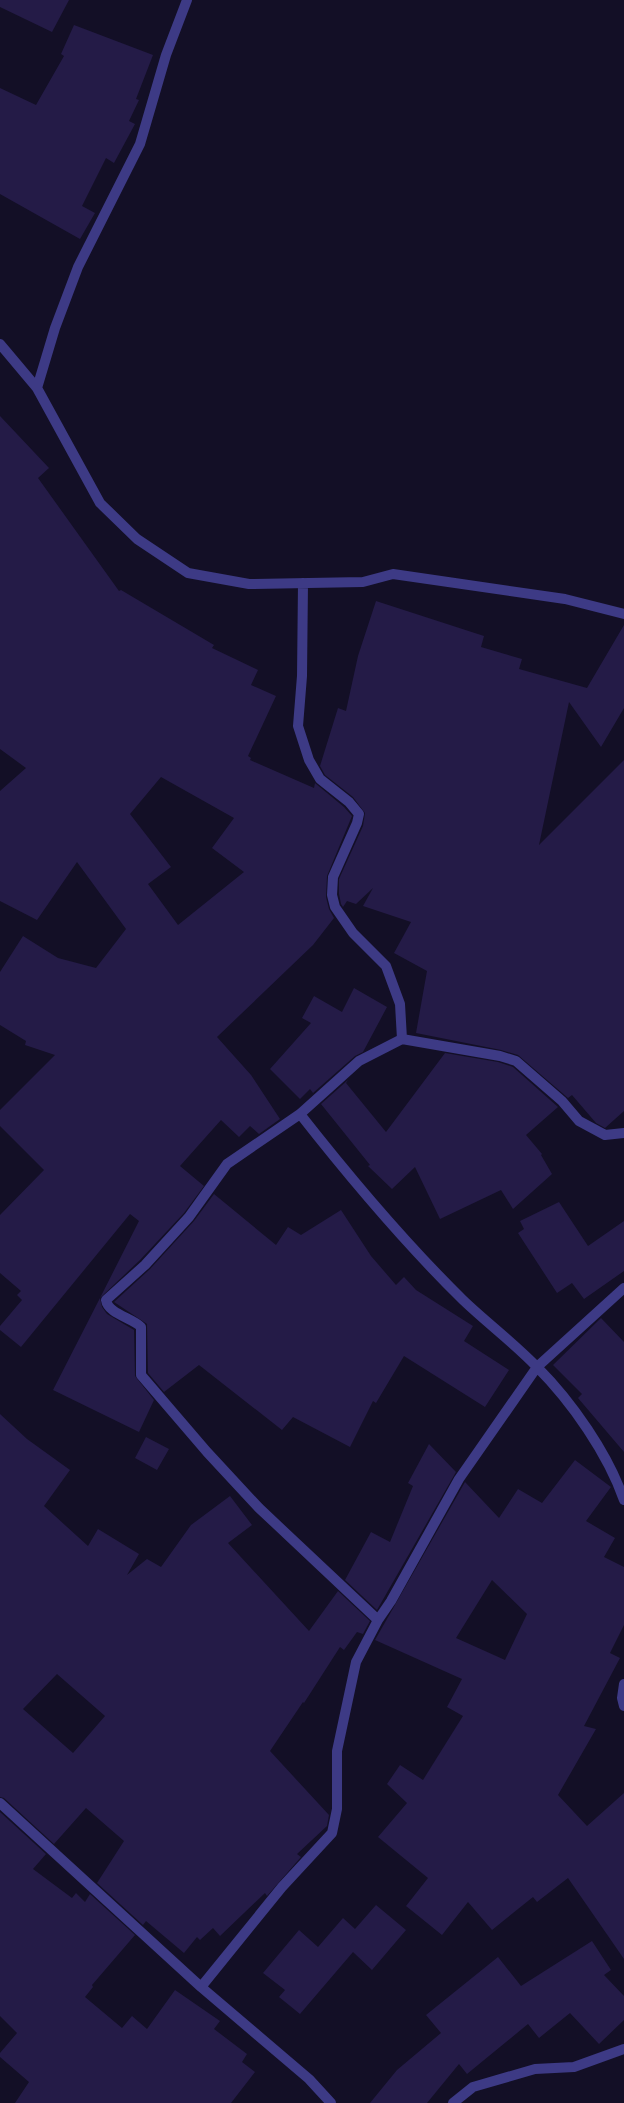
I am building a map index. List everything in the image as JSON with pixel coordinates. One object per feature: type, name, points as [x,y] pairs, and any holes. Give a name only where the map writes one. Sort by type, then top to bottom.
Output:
[{"type":"street","points":[[37,388],[55,328],[78,267],[140,144],[166,55],[187,0]]},
{"type":"street","points":[[0,344],[37,388],[100,503],[137,539],[188,574],[249,584],[363,582],[393,574],[566,599],[624,614]]},
{"type":"street","points":[[303,583],[302,676],[298,726],[309,760],[320,779],[349,802],[359,814],[357,823],[333,877],[332,895],[335,907],[353,933],[386,966],[400,1004],[402,1040]]},
{"type":"street","points":[[378,1620],[297,1545],[207,1452],[141,1374],[141,1327],[132,1319],[112,1310],[107,1304],[109,1296],[145,1265],[189,1218],[227,1164],[300,1114],[359,1061],[402,1040],[500,1056],[516,1061],[562,1101],[579,1120],[605,1135],[624,1134]]},
{"type":"street","points":[[300,1114],[348,1176],[407,1242],[464,1300],[538,1367],[598,1445],[616,1476],[624,1500]]},
{"type":"street","points":[[201,1987],[282,1887],[332,1833],[337,1809],[337,1751],[356,1662],[378,1620],[459,1479],[538,1367],[624,1288]]},
{"type":"street","points":[[624,1684],[622,1698],[624,1706]]},
{"type":"street","points":[[0,1803],[201,1987],[309,2079],[331,2103]]},
{"type":"street","points":[[453,2103],[473,2086],[534,2069],[574,2067],[624,2049]]},
{"type":"building","points":[[0,0],[69,0],[52,32],[0,7]]},
{"type":"building","points":[[74,25],[153,55],[136,99],[139,100],[129,121],[135,124],[114,163],[106,158],[82,206],[95,213],[80,239],[0,194],[0,88],[36,105],[64,56],[61,54]]},
{"type":"building","points":[[0,416],[49,468],[38,478],[119,591],[121,590],[214,645],[212,648],[258,670],[251,685],[276,696],[248,756],[251,758],[250,760],[314,788],[315,783],[344,807],[352,816],[327,876],[326,897],[329,909],[334,918],[313,945],[217,1037],[251,1075],[280,1119],[259,1134],[250,1126],[239,1137],[221,1120],[180,1166],[204,1186],[184,1213],[140,1260],[100,1298],[139,1221],[130,1214],[21,1347],[0,1330],[0,1326],[22,1300],[17,1295],[21,1291],[0,1273],[0,1215],[44,1170],[0,1126],[0,1110],[55,1055],[25,1045],[26,1041],[0,1025],[0,972],[23,936],[58,958],[96,968],[126,929],[77,862],[37,920],[0,901],[0,791],[26,768],[0,749]],"holes":[[[161,777],[234,818],[212,848],[244,872],[178,925],[148,884],[171,867],[130,814]]]},
{"type":"building","points":[[376,601],[484,636],[481,647],[522,659],[519,669],[587,688],[624,625],[624,708],[601,747],[569,702],[539,845],[624,760],[624,1111],[605,1128],[596,1123],[572,1095],[568,1098],[518,1055],[501,1050],[416,1033],[427,971],[394,953],[411,922],[363,906],[373,888],[356,904],[347,901],[343,907],[341,904],[339,879],[363,826],[365,813],[353,797],[325,775],[320,766],[338,708],[346,711],[358,656]]},
{"type":"building","points":[[354,988],[387,1007],[363,1052],[355,1056],[313,1093],[310,1089],[300,1099],[270,1069],[311,1023],[302,1018],[314,996],[342,1012]]},
{"type":"building","points":[[445,1053],[498,1062],[513,1067],[558,1107],[526,1135],[542,1154],[541,1155],[552,1174],[513,1209],[501,1190],[440,1219],[415,1167],[392,1189],[368,1166],[370,1165],[321,1104],[348,1080],[346,1083],[386,1132]]},
{"type":"building","points":[[214,1194],[276,1245],[288,1227],[301,1235],[341,1210],[371,1256],[396,1285],[404,1277],[416,1290],[473,1326],[464,1341],[509,1370],[485,1407],[404,1356],[376,1403],[373,1401],[350,1447],[293,1417],[282,1430],[199,1365],[164,1392],[148,1373],[147,1324],[114,1302],[150,1269],[194,1221]]},
{"type":"building","points":[[559,1202],[588,1246],[624,1221],[624,1271],[584,1299],[572,1283],[557,1293],[518,1233],[524,1229],[520,1221]]},
{"type":"building","points":[[100,1298],[102,1307],[107,1314],[134,1330],[135,1376],[154,1400],[139,1432],[53,1390]]},
{"type":"building","points":[[601,1318],[624,1342],[624,1452],[578,1398],[582,1394],[553,1365]]},
{"type":"building","points":[[0,1414],[27,1439],[70,1470],[44,1506],[88,1546],[98,1529],[139,1554],[127,1575],[147,1559],[161,1567],[191,1525],[230,1496],[252,1525],[228,1543],[309,1631],[338,1591],[370,1621],[363,1634],[357,1632],[344,1650],[340,1647],[304,1703],[303,1702],[270,1751],[329,1815],[327,1826],[297,1854],[301,1857],[267,1896],[265,1893],[220,1936],[213,1928],[200,1940],[197,1937],[184,1953],[146,1921],[143,1925],[97,1883],[124,1841],[86,1808],[54,1844],[4,1798],[0,1797]],"holes":[[[57,1674],[105,1716],[73,1753],[23,1709]]]},
{"type":"building","points":[[146,1437],[169,1449],[157,1470],[135,1458]]},
{"type":"building","points":[[429,1444],[456,1472],[377,1610],[345,1580],[371,1532],[390,1542],[413,1486],[408,1483]]},
{"type":"building","points":[[575,1460],[611,1487],[586,1521],[615,1538],[604,1557],[624,1567],[624,1625],[610,1653],[620,1658],[584,1726],[596,1729],[558,1795],[587,1826],[624,1793],[624,1959],[568,1878],[537,1902],[533,1897],[492,1930],[468,1902],[442,1935],[406,1906],[428,1878],[378,1837],[407,1803],[387,1784],[400,1765],[423,1780],[463,1716],[447,1707],[462,1679],[375,1640],[465,1482],[499,1518],[518,1489],[542,1503]],"holes":[[[492,1580],[527,1614],[505,1660],[456,1638]]]},
{"type":"building","points":[[0,1812],[46,1854],[33,1869],[72,1898],[76,1893],[85,1902],[90,1894],[135,1935],[92,1985],[93,1987],[85,1997],[122,2028],[132,2016],[147,2029],[175,1990],[220,2021],[214,2029],[247,2054],[242,2062],[255,2072],[231,2103],[15,2103],[29,2082],[0,2057],[0,2053],[17,2033],[0,2016]]},
{"type":"building","points":[[376,1905],[406,1930],[372,1970],[353,1952],[300,2014],[279,1997],[285,1990],[263,1973],[299,1930],[318,1947],[343,1918],[355,1929]]},
{"type":"building","points":[[592,1941],[611,1970],[604,1975],[624,1996],[624,2020],[599,2044],[570,2013],[539,2038],[528,2024],[467,2074],[459,2064],[427,2103],[370,2103],[397,2070],[441,2033],[426,2015],[498,1957],[521,1986]]}]
